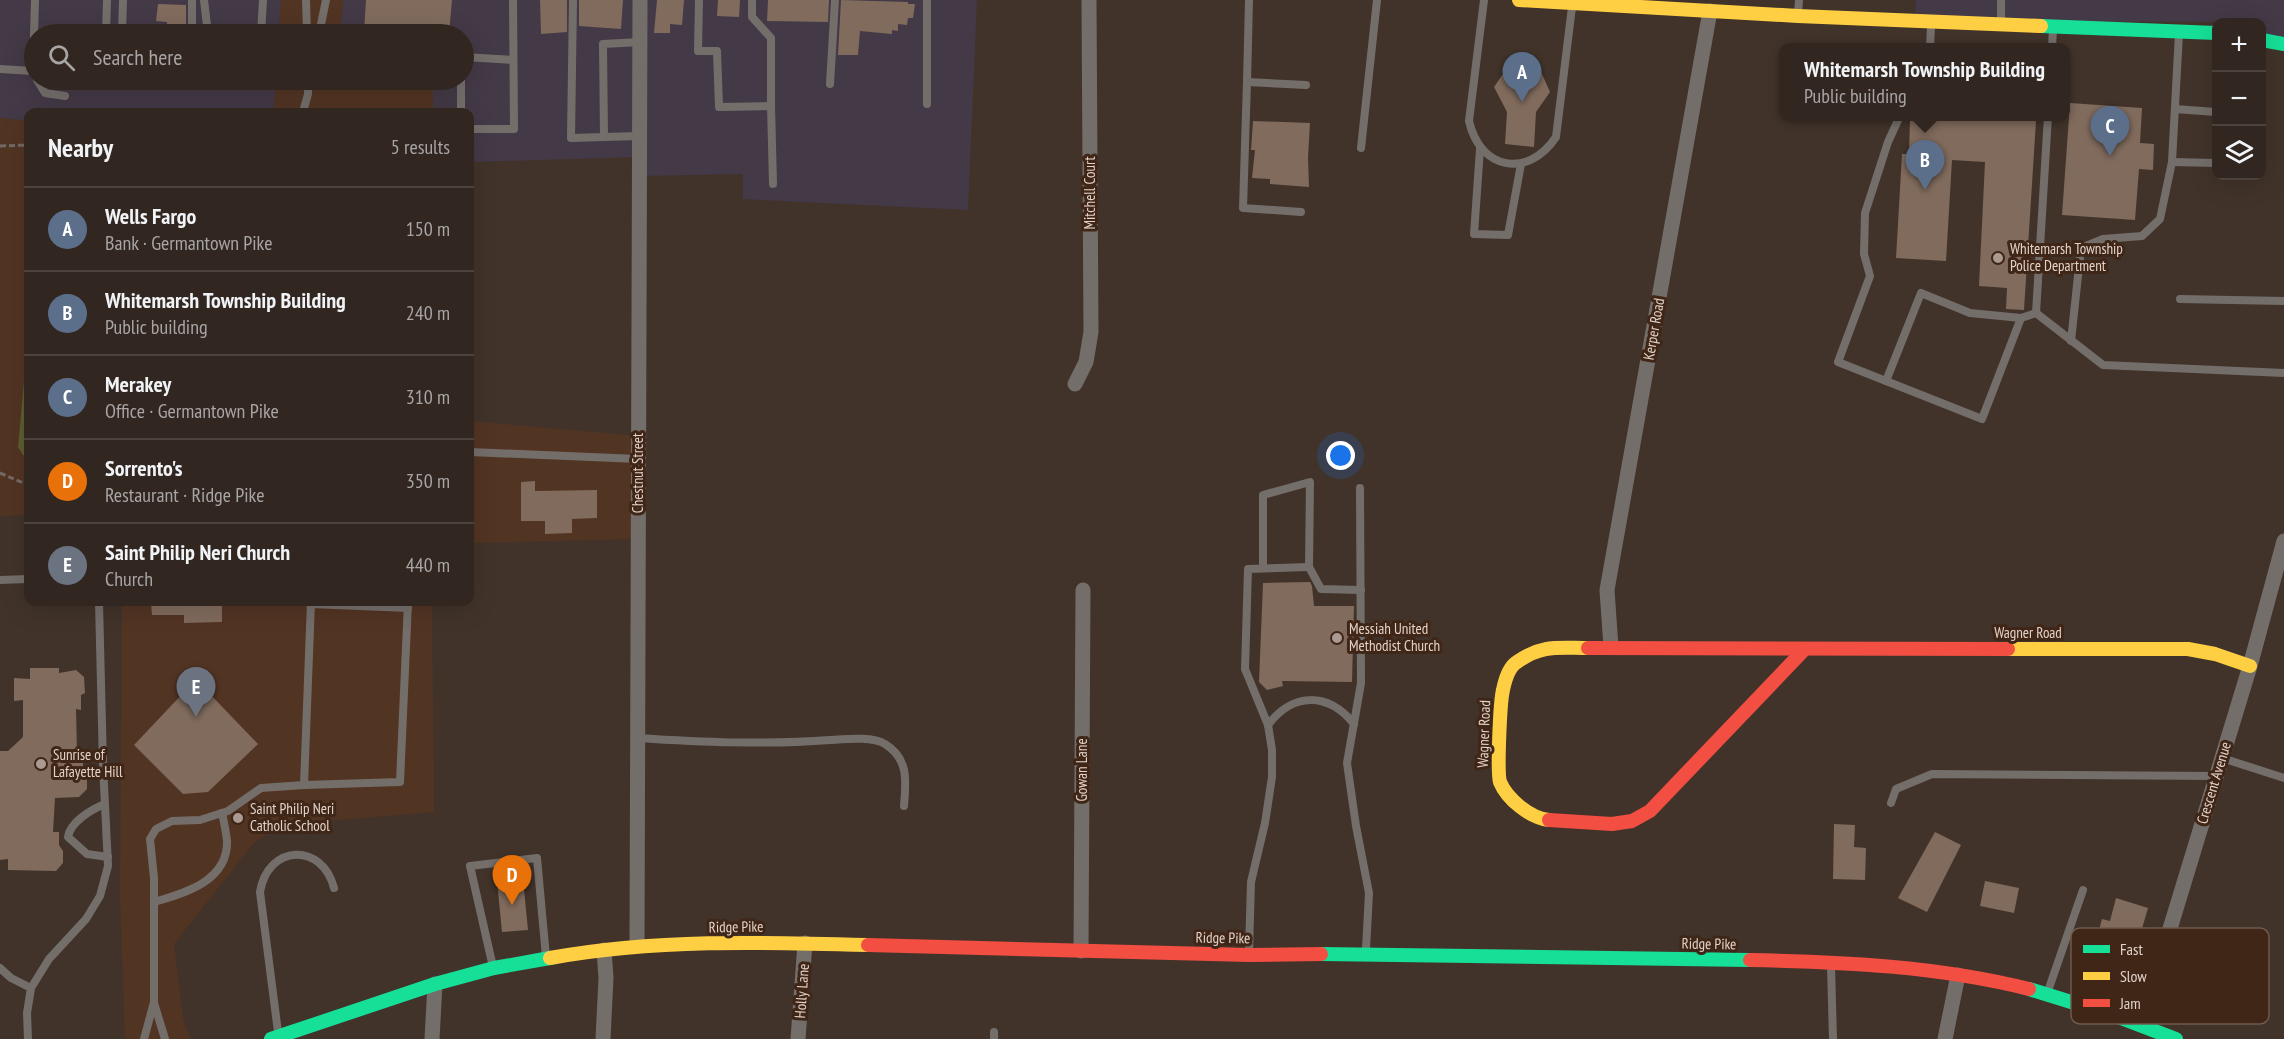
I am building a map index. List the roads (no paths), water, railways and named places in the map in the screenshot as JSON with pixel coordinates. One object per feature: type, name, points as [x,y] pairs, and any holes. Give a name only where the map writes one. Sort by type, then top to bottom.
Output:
[{"type":"main road","points":[[1519,0],[1711,5],[1798,16],[2212,33]]},
{"type":"main road","points":[[2266,41],[2284,44]]},
{"type":"main road","name":"Wagner Road","points":[[1804,650],[1650,811],[1632,821],[1612,824],[1539,819],[1507,796],[1498,779],[1502,692],[1507,676],[1515,663],[1542,648],[2188,649],[2215,654],[2250,666]]},
{"type":"main road","name":"Ridge Pike","points":[[275,1038],[435,984],[494,968],[546,958],[637,946],[805,943],[1249,955],[1366,953],[1831,962],[1908,967],[1958,975],[2047,993],[2071,1002]]},
{"type":"main road","name":"Ridge Pike","points":[[2130,1024],[2176,1039]]},
{"type":"street","name":"Chestnut Street","points":[[637,946],[640,0]]},
{"type":"street","name":"Mitchell Court","points":[[1075,384],[1086,362],[1091,332],[1089,0]]},
{"type":"street","name":"Kerper Road","points":[[1611,647],[1607,590],[1711,5]]},
{"type":"street","name":"Crescent Avenue","points":[[2174,928],[2284,541]]},
{"type":"street","name":"Gowan Lane","points":[[1081,951],[1083,590]]},
{"type":"street","name":"Holly Lane","points":[[798,1039],[805,943]]},
{"type":"street","points":[[603,1039],[606,978],[604,950]]},
{"type":"street","points":[[1945,1039],[1958,975]]},
{"type":"street","points":[[432,1039],[435,984]]},
{"type":"lane","points":[[35,0],[35,24]]},
{"type":"lane","points":[[107,24],[108,0]]},
{"type":"lane","points":[[122,24],[123,0]]},
{"type":"lane","points":[[192,0],[192,24]]},
{"type":"lane","points":[[204,0],[207,24]]},
{"type":"lane","points":[[261,24],[262,0]]},
{"type":"lane","points":[[306,0],[307,24]]},
{"type":"lane","points":[[321,24],[326,0]]},
{"type":"lane","points":[[474,129],[514,129],[513,0]]},
{"type":"lane","points":[[573,0],[571,138],[639,136]]},
{"type":"lane","points":[[699,0],[698,51],[717,51],[719,107],[771,106]]},
{"type":"lane","points":[[752,0],[752,17],[771,38],[773,184]]},
{"type":"lane","points":[[830,84],[835,0]]},
{"type":"lane","points":[[927,0],[927,104]]},
{"type":"lane","points":[[1249,0],[1243,208],[1301,212]]},
{"type":"lane","points":[[1361,148],[1377,0]]},
{"type":"lane","points":[[1484,0],[1469,121],[1472,136],[1480,148],[1499,161],[1521,164],[1535,159],[1547,150],[1556,137],[1572,2]]},
{"type":"lane","points":[[1798,16],[1799,0]]},
{"type":"lane","points":[[2001,0],[2001,24]]},
{"type":"lane","points":[[1930,43],[1931,21]]},
{"type":"lane","points":[[2052,43],[2054,26]]},
{"type":"lane","points":[[2071,341],[2081,248],[2103,239],[2142,236],[2160,219],[2172,162],[2179,32]]},
{"type":"lane","points":[[604,137],[603,44],[640,42]]},
{"type":"lane","points":[[474,58],[513,60]]},
{"type":"lane","points":[[0,69],[24,71]]},
{"type":"lane","points":[[1247,82],[1306,85]]},
{"type":"lane","points":[[43,90],[45,93],[65,96]]},
{"type":"lane","points":[[304,108],[308,90]]},
{"type":"lane","points":[[460,108],[461,90]]},
{"type":"lane","points":[[2175,109],[2212,112]]},
{"type":"lane","points":[[1898,121],[1888,142],[1864,213],[1864,254],[1870,276],[1838,362],[1982,419],[2021,318]]},
{"type":"lane","points":[[2036,313],[2048,121]]},
{"type":"lane","points":[[1480,148],[1474,234],[1508,235],[1521,164]]},
{"type":"lane","points":[[2172,162],[2212,164]]},
{"type":"lane","points":[[1886,381],[1921,293],[1970,313],[2021,318],[2036,313]]},
{"type":"lane","points":[[2180,299],[2284,301]]},
{"type":"lane","points":[[2036,313],[2103,365],[2284,373]]},
{"type":"lane","points":[[474,452],[638,459]]},
{"type":"lane","points":[[1263,568],[1263,495],[1310,482],[1309,567],[1321,589],[1361,590]]},
{"type":"lane","points":[[1360,488],[1361,683],[1347,763],[1369,893],[1366,953]]},
{"type":"lane","points":[[1249,955],[1251,882],[1265,823],[1272,777],[1272,750],[1268,726],[1245,669],[1248,569],[1309,567]]},
{"type":"lane","points":[[0,580],[24,579]]},
{"type":"lane","points":[[28,1039],[27,1013],[31,988],[49,959],[86,919],[100,896],[108,866],[99,606]]},
{"type":"lane","points":[[304,785],[311,606]]},
{"type":"lane","points":[[144,1039],[154,1002],[154,902],[150,839],[156,829],[172,820],[200,820],[222,813],[261,788],[400,782],[408,606]]},
{"type":"lane","points":[[1268,726],[1277,714],[1289,705],[1304,700],[1318,700],[1332,704],[1345,712],[1354,724]]},
{"type":"lane","points":[[636,738],[730,743],[795,743],[854,738],[883,743],[898,756],[907,777],[904,806]]},
{"type":"lane","points":[[2222,758],[2284,778]]},
{"type":"lane","points":[[1891,803],[1896,789],[1932,774],[2216,776]]},
{"type":"lane","points":[[105,804],[90,810],[69,831],[68,837],[87,854],[108,856]]},
{"type":"lane","points":[[154,902],[183,894],[206,882],[222,863],[227,843],[222,813]]},
{"type":"lane","points":[[275,1038],[260,892],[262,879],[268,868],[278,860],[289,855],[302,855],[314,858],[324,866],[331,876],[334,888]]},
{"type":"lane","points":[[494,968],[470,866],[537,858],[546,958]]},
{"type":"lane","points":[[2047,993],[2082,890]]},
{"type":"lane","points":[[1831,962],[1833,1039]]},
{"type":"lane","points":[[0,968],[11,978],[31,988]]},
{"type":"lane","points":[[154,1002],[165,1039]]},
{"type":"place","name":"Wells Fargo","points":[[1522,102]]},
{"type":"place","name":"Merakey","points":[[2110,156]]},
{"type":"place","name":"Whitemarsh Township Building","points":[[1925,190]]},
{"type":"place","name":"Whitemarsh Township Police Department","points":[[1998,258]]},
{"type":"place","name":"Messiah United Methodist Church","points":[[1337,638]]},
{"type":"place","name":"Saint Philip Neri Church","points":[[196,717]]},
{"type":"place","name":"Sunrise of Lafayette Hill","points":[[41,764]]},
{"type":"place","name":"Saint Philip Neri Catholic School","points":[[238,818]]},
{"type":"place","name":"Sorrento's","points":[[512,905]]}]
